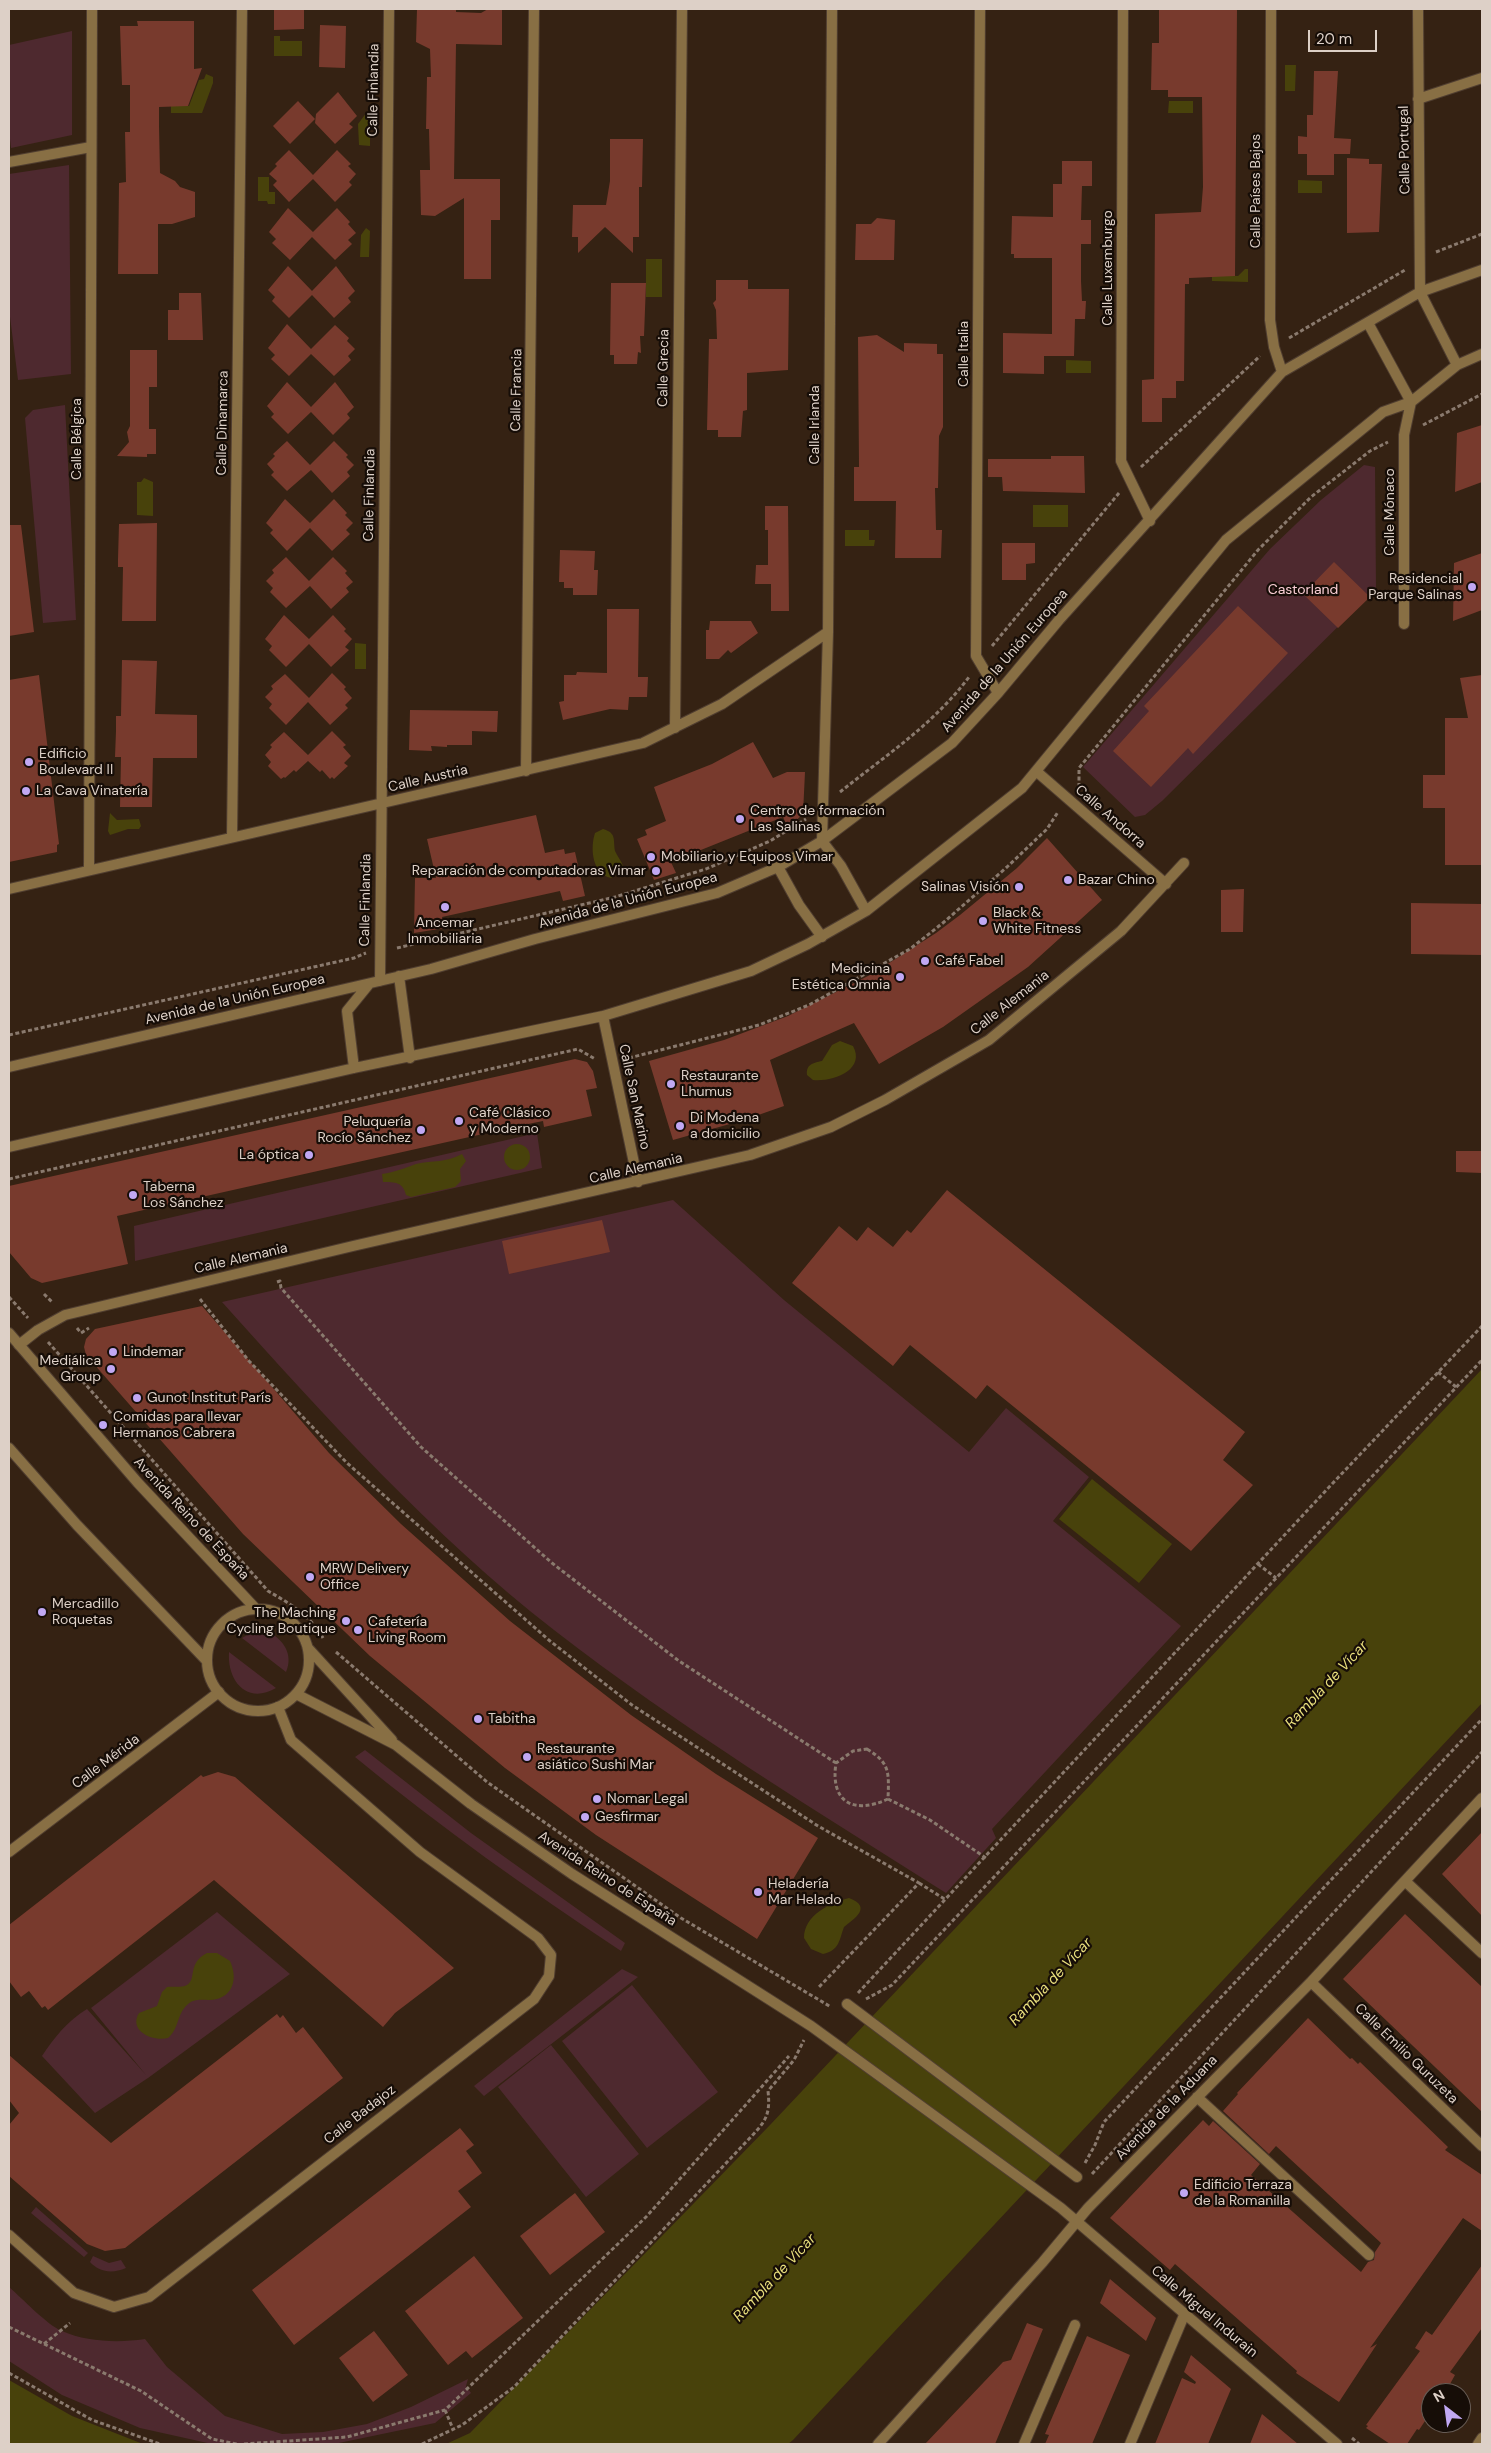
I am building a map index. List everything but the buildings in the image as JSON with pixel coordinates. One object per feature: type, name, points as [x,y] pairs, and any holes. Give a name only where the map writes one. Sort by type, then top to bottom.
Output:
[{"type":"street","name":"Calle Bélgica","points":[[89,870],[92,9]]},
{"type":"street","name":"Calle Dinamarca","points":[[232,837],[242,9]]},
{"type":"street","name":"Calle Finlandia","points":[[380,981],[389,9]]},
{"type":"street","name":"Calle Francia","points":[[526,772],[534,9]]},
{"type":"street","name":"Calle Grecia","points":[[674,728],[682,9]]},
{"type":"street","name":"Calle Irlanda","points":[[822,841],[828,632],[832,9]]},
{"type":"street","name":"Calle Italia","points":[[980,9],[976,656],[998,693]]},
{"type":"street","name":"Calle Luxemburgo","points":[[1123,9],[1121,461],[1150,521]]},
{"type":"street","name":"Calle Países Bajos","points":[[1271,9],[1270,320],[1274,348],[1282,372]]},
{"type":"street","name":"Calle Portugal","points":[[1418,9],[1420,292]]},
{"type":"street","points":[[1418,99],[1482,78]]},
{"type":"street","points":[[9,162],[91,147]]},
{"type":"street","name":"Avenida de la Unión Europea","points":[[9,1067],[431,969],[535,939],[717,893],[778,867],[822,841],[944,750],[998,693],[1059,620],[1282,372],[1420,292],[1482,270]]},
{"type":"street","points":[[1420,292],[1456,366]]},
{"type":"street","points":[[1368,323],[1412,402]]},
{"type":"street","points":[[9,1147],[354,1068],[410,1058],[603,1016],[751,971],[822,937],[866,911],[1022,788],[1226,540],[1383,412],[1412,402],[1456,366],[1482,354]]},
{"type":"street","name":"Calle Mónaco","points":[[1404,624],[1404,435],[1412,402]]},
{"type":"street","name":"Calle Austria","points":[[9,889],[526,772],[643,743],[722,704],[828,632]]},
{"type":"street","name":"Calle Andorra","points":[[1036,771],[1166,884]]},
{"type":"street","points":[[822,841],[841,866],[866,911]]},
{"type":"street","name":"Calle Alemania","points":[[19,1345],[38,1330],[65,1315],[773,1149],[831,1127],[885,1100],[989,1040],[1121,931],[1184,863]]},
{"type":"street","points":[[778,867],[799,905],[822,937]]},
{"type":"street","points":[[399,976],[410,1058]]},
{"type":"street","points":[[354,1068],[347,1011],[369,984]]},
{"type":"street","name":"Calle San Marino","points":[[603,1016],[638,1182]]},
{"type":"street","name":"Avenida Reino de España","points":[[9,1333],[138,1483],[256,1609]]},
{"type":"street","points":[[9,1448],[77,1525],[207,1662]]},
{"type":"street","points":[[256,1609],[272,1611],[289,1619],[301,1632],[308,1648],[309,1665],[306,1680],[296,1694],[278,1707],[261,1711],[244,1709],[228,1702],[218,1692],[209,1672],[207,1662],[211,1641],[222,1625],[236,1614],[256,1609]]},
{"type":"street","name":"Avenida Reino de España","points":[[308,1648],[396,1744],[471,1804],[572,1874],[811,2026],[1052,2202]]},
{"type":"street","name":"Calle Mérida","points":[[9,1852],[218,1692]]},
{"type":"street","name":"Avenida Reino de España","points":[[296,1694],[396,1744]]},
{"type":"street","name":"Calle Badajoz","points":[[9,2235],[74,2293],[114,2307],[148,2297],[534,1999],[549,1976],[550,1955],[538,1938],[420,1852],[291,1740],[278,1707]]},
{"type":"street","name":"Avenida de la Aduana","points":[[878,2444],[1042,2263],[1076,2222],[1311,1982],[1482,1798]]},
{"type":"street","points":[[1405,1881],[1482,1953]]},
{"type":"street","name":"Calle Emilio Guruzeta","points":[[1311,1982],[1482,2146]]},
{"type":"street","points":[[849,2006],[1077,2177]]},
{"type":"street","points":[[1197,2097],[1369,2255]]},
{"type":"street","name":"Calle Miguel Indurain","points":[[1052,2202],[1337,2444]]},
{"type":"street","points":[[1130,2444],[1185,2313]]},
{"type":"street","points":[[1024,2444],[1075,2325]]},
{"type":"street","points":[[1478,2444],[1482,2438]]},
{"type":"path","points":[[9,1035],[354,958],[360,954],[425,943],[615,897],[706,869],[770,842],[799,824],[923,728],[956,694],[980,662],[1147,459],[1248,365],[1434,252],[1482,234]]},
{"type":"path","points":[[271,1283],[280,1281],[281,1288],[421,1447],[552,1563],[679,1661],[836,1763]]},
{"type":"path","points":[[44,1294],[81,1333],[96,1324]]},
{"type":"path","points":[[9,1297],[268,1591],[290,1603],[318,1630],[327,1644]]},
{"type":"path","points":[[191,1302],[207,1298]]},
{"type":"path","points":[[200,1300],[248,1361],[347,1463],[550,1641],[632,1705],[818,1826],[946,1900]]},
{"type":"path","points":[[849,2006],[1258,1564],[1482,1326]]},
{"type":"path","points":[[334,1650],[487,1782],[682,1918],[828,2004],[849,2006],[892,1985],[1482,1360]]},
{"type":"path","points":[[1438,1372],[1456,1387]]},
{"type":"path","points":[[1258,1564],[1276,1578]]},
{"type":"path","points":[[1077,2177],[1095,2145],[1104,2122],[1482,1719]]},
{"type":"path","points":[[836,1763],[853,1751],[866,1749],[881,1758],[888,1775],[888,1799]]},
{"type":"path","points":[[1091,2175],[1482,1752]]},
{"type":"path","points":[[836,1763],[835,1788],[847,1802],[854,1806],[870,1805],[888,1799],[943,1828],[986,1858]]},
{"type":"path","points":[[819,1987],[919,1883]]},
{"type":"path","points":[[422,2444],[453,2429],[514,2387],[766,2121],[770,2104],[768,2091],[794,2060],[811,2026]]},
{"type":"path","points":[[244,2444],[347,2437],[444,2410],[646,2216],[788,2056]]},
{"type":"path","points":[[44,2344],[70,2323]]},
{"type":"path","points":[[9,2327],[141,2391],[212,2439],[237,2444]]},
{"type":"path","points":[[9,2373],[92,2420],[160,2444]]},
{"type":"path","points":[[444,2410],[453,2429]]},
{"type":"green space","points":[[72,31],[72,135],[11,148],[9,131],[9,45]]},
{"type":"green space","points":[[69,165],[71,374],[18,380],[9,309],[9,174]]},
{"type":"green space","points":[[65,405],[76,620],[43,623],[25,418],[33,410]]},
{"type":"green space","name":"Castorland","points":[[1364,465],[1375,467],[1376,589],[1162,801],[1145,815],[1135,817],[1083,767],[1270,549],[1321,500]]},
{"type":"green space","points":[[537,1133],[542,1168],[135,1261],[134,1226]]},
{"type":"green space","points":[[673,1200],[784,1300],[969,1452],[1006,1408],[1089,1477],[1053,1521],[1181,1626],[992,1829],[996,1838],[946,1893],[698,1734],[601,1666],[554,1630],[465,1555],[381,1474],[222,1302]]},
{"type":"green space","points":[[267,1631],[278,1638],[286,1648],[289,1659],[286,1672],[242,1638],[251,1633]]},
{"type":"green space","points":[[229,1652],[276,1688],[266,1693],[256,1694],[248,1692],[241,1687],[235,1681],[231,1672]]},
{"type":"green space","points":[[365,1750],[471,1833],[625,1943],[621,1951],[485,1857],[387,1783],[355,1757]]},
{"type":"green space","points":[[217,1912],[290,1974],[148,2078],[95,2113],[42,2056],[62,2030],[87,2009],[146,2075],[91,2008]]},
{"type":"green space","points":[[622,1969],[638,1977],[484,2096],[474,2086]]},
{"type":"green space","points":[[632,1985],[718,2092],[647,2148],[562,2041]]},
{"type":"green space","points":[[551,2045],[639,2154],[586,2197],[498,2087]]},
{"type":"green space","points":[[36,2207],[88,2253],[84,2257],[31,2213]]},
{"type":"green space","points":[[93,2256],[109,2263],[121,2260],[126,2268],[116,2271],[102,2270],[90,2262]]},
{"type":"green space","points":[[9,2287],[56,2328],[72,2335],[103,2341],[145,2339],[167,2367],[225,2416],[282,2434],[323,2432],[367,2424],[411,2407],[468,2379],[466,2386],[471,2393],[435,2423],[334,2444],[212,2444],[140,2428],[62,2395],[9,2361]]},
{"type":"water","points":[[274,36],[280,36],[280,41],[302,41],[302,56],[274,56]]},
{"type":"water","points":[[1285,65],[1296,65],[1295,91],[1285,91]]},
{"type":"water","points":[[206,74],[213,77],[213,83],[202,113],[171,113],[171,106],[189,106],[199,80],[204,79]]},
{"type":"water","points":[[1169,101],[1193,101],[1193,113],[1168,113]]},
{"type":"water","points":[[367,112],[370,118],[370,146],[359,145],[358,124]]},
{"type":"water","points":[[258,177],[269,177],[269,192],[275,192],[275,204],[268,204],[267,201],[258,201]]},
{"type":"water","points":[[1298,180],[1322,181],[1322,193],[1298,193]]},
{"type":"water","points":[[366,228],[370,231],[369,257],[360,257],[361,235]]},
{"type":"water","points":[[646,259],[662,259],[662,297],[646,297]]},
{"type":"water","points":[[1245,269],[1248,269],[1248,282],[1212,281],[1212,275],[1238,276]]},
{"type":"water","points":[[1066,360],[1091,361],[1091,373],[1066,373]]},
{"type":"water","points":[[144,478],[153,482],[153,516],[137,515],[137,482],[141,482]]},
{"type":"water","points":[[1033,505],[1068,505],[1068,527],[1033,527]]},
{"type":"water","points":[[845,530],[869,530],[869,540],[875,540],[874,546],[845,546]]},
{"type":"water","points":[[355,643],[366,644],[366,669],[355,669]]},
{"type":"water","points":[[110,813],[117,820],[139,819],[141,826],[139,829],[128,829],[110,835],[108,831]]},
{"type":"water","points":[[603,829],[612,835],[615,851],[623,866],[620,873],[611,878],[605,876],[600,871],[594,860],[593,839],[595,833]]},
{"type":"water","points":[[840,1041],[853,1046],[856,1054],[855,1062],[851,1068],[845,1073],[830,1079],[813,1080],[807,1075],[809,1066],[822,1061],[832,1045]]},
{"type":"water","points":[[517,1144],[526,1148],[530,1157],[526,1166],[517,1170],[508,1166],[504,1157],[508,1148]]},
{"type":"water","points":[[462,1154],[466,1161],[460,1169],[461,1181],[455,1187],[411,1197],[406,1195],[401,1185],[383,1182],[382,1174],[416,1164],[450,1159]]},
{"type":"water","name":"Rambla de Vícar","points":[[1482,1369],[1482,1703],[793,2440],[788,2444],[446,2444],[470,2433],[770,2125]]},
{"type":"water","points":[[1092,1479],[1172,1544],[1139,1583],[1059,1519]]},
{"type":"water","points":[[849,1898],[860,1905],[861,1909],[856,1917],[844,1927],[836,1947],[823,1954],[811,1949],[804,1938],[808,1923],[819,1911]]},
{"type":"water","points":[[207,1953],[217,1953],[230,1961],[234,1978],[228,1993],[223,1997],[213,2000],[190,2002],[181,2013],[172,2034],[168,2038],[149,2037],[139,2030],[136,2019],[139,2013],[157,2006],[162,1992],[167,1987],[187,1985],[192,1979],[197,1961]]},
{"type":"water","points":[[9,2380],[72,2416],[143,2444],[9,2444]]},
{"type":"place","name":"Residencial Parque Salinas","points":[[1472,587]]},
{"type":"place","name":"Edificio Boulevard II","points":[[29,762]]},
{"type":"place","name":"La Cava Vinatería","points":[[26,791]]},
{"type":"place","name":"Centro de formación Las Salinas","points":[[740,819]]},
{"type":"place","name":"Mobiliario y Equipos Vimar","points":[[651,857]]},
{"type":"place","name":"Reparación de computadoras Vimar","points":[[656,871]]},
{"type":"place","name":"Bazar Chino","points":[[1068,880]]},
{"type":"place","name":"Salinas Visión","points":[[1019,887]]},
{"type":"place","name":"Ancemar Inmobiliaria","points":[[445,907]]},
{"type":"place","name":"Black & White Fitness","points":[[983,921]]},
{"type":"place","name":"Café Fabel","points":[[925,961]]},
{"type":"place","name":"Medicina Estética Omnia","points":[[900,977]]},
{"type":"place","name":"Restaurante Lhumus","points":[[671,1084]]},
{"type":"place","name":"Café Clásico y Moderno","points":[[459,1121]]},
{"type":"place","name":"Di Modena a domicilio","points":[[680,1126]]},
{"type":"place","name":"Peluquería Rocío Sánchez","points":[[421,1130]]},
{"type":"place","name":"La óptica","points":[[309,1155]]},
{"type":"place","name":"Taberna Los Sánchez","points":[[133,1195]]},
{"type":"place","name":"Lindemar","points":[[113,1352]]},
{"type":"place","name":"Mediálica Group","points":[[111,1369]]},
{"type":"place","name":"Gunot Institut París","points":[[137,1398]]},
{"type":"place","name":"Comidas para llevar Hermanos Cabrera","points":[[103,1425]]},
{"type":"place","name":"MRW Delivery Office","points":[[310,1577]]},
{"type":"place","name":"Mercadillo Roquetas","points":[[42,1612]]},
{"type":"place","name":"The Maching Cycling Boutique","points":[[346,1621]]},
{"type":"place","name":"Cafetería Living Room","points":[[358,1630]]},
{"type":"place","name":"Tabitha","points":[[478,1719]]},
{"type":"place","name":"Restaurante asiático Sushi Mar","points":[[527,1757]]},
{"type":"place","name":"Nomar Legal","points":[[597,1799]]},
{"type":"place","name":"Gesfirmar","points":[[585,1817]]},
{"type":"place","name":"Heladería Mar Helado","points":[[758,1892]]},
{"type":"place","name":"Edificio Terraza de la Romanilla","points":[[1184,2193]]}]
